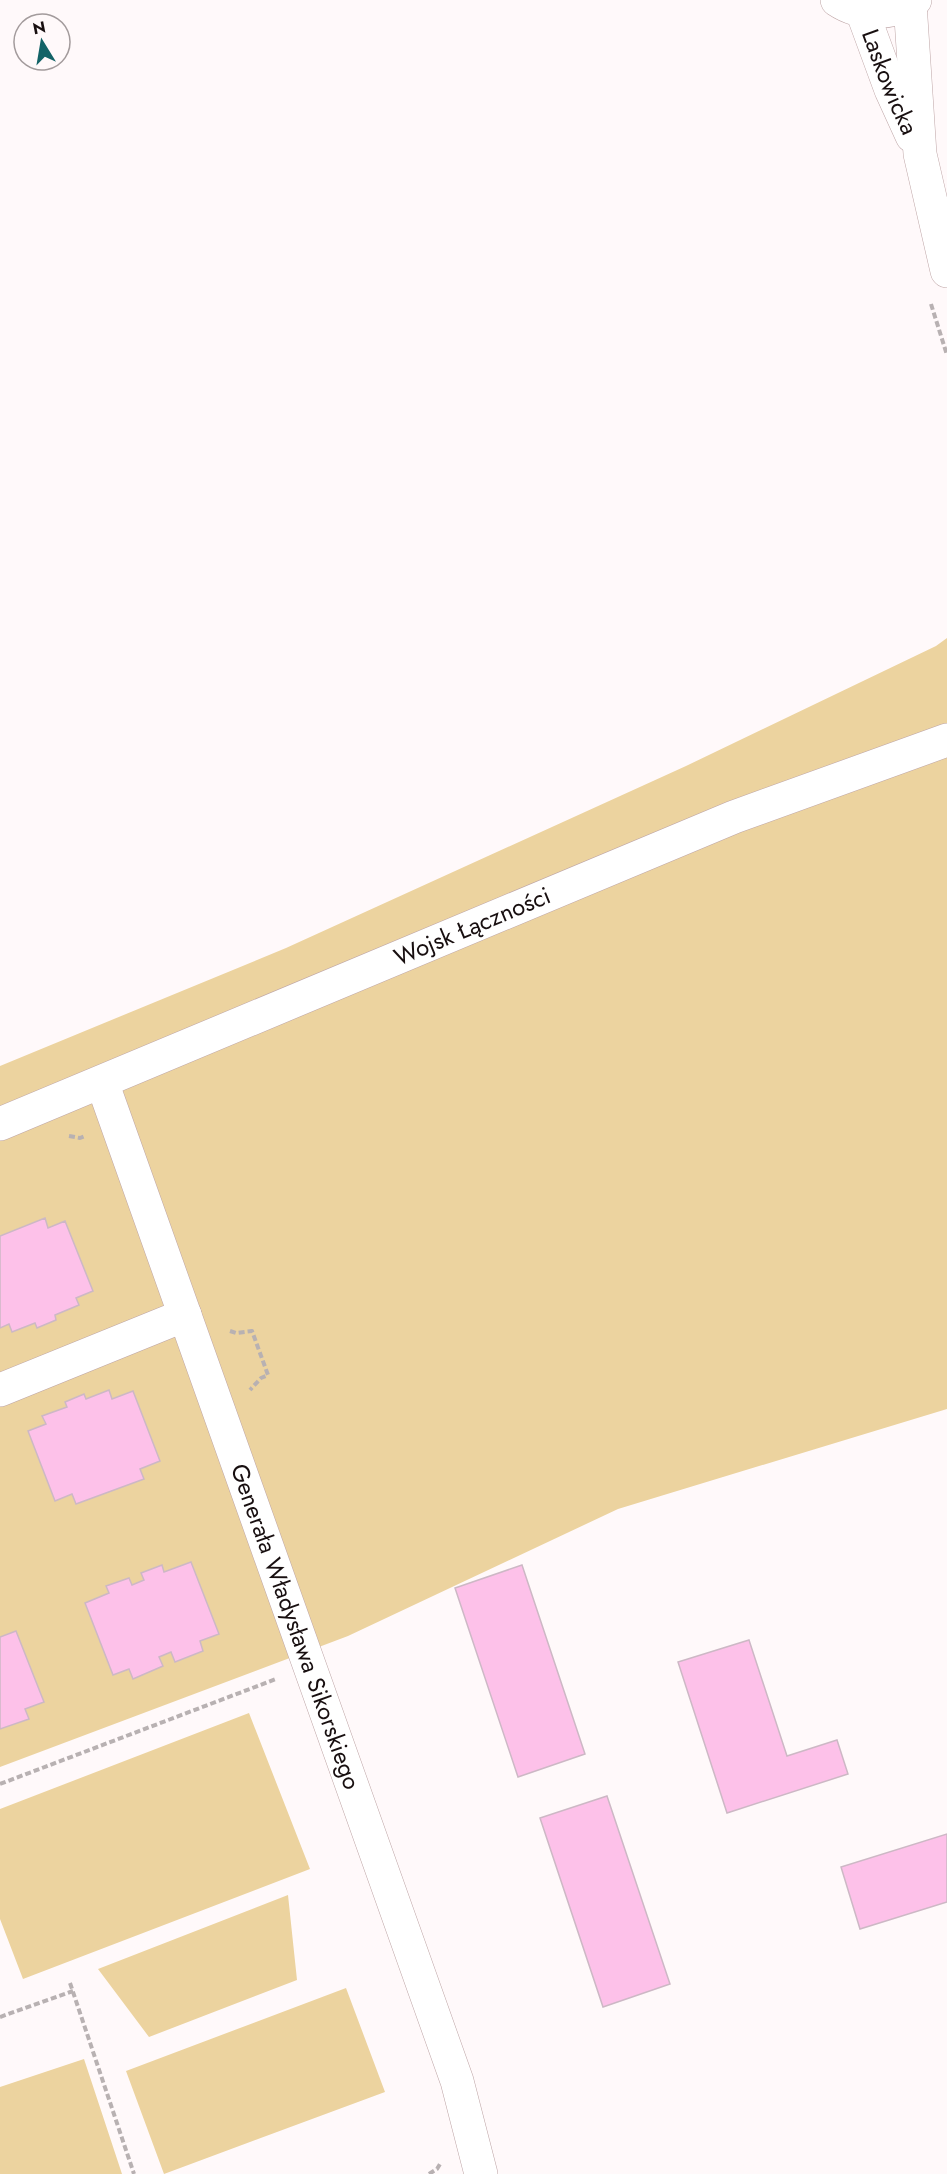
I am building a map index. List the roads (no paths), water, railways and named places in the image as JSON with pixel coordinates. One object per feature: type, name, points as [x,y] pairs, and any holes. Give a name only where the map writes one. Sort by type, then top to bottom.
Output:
[{"type":"street","points":[[849,5],[878,12],[895,10],[913,2]]},
{"type":"street","name":"Laskowicka","points":[[913,2],[920,154],[947,271]]},
{"type":"street","name":"Laskowicka","points":[[849,5],[920,154]]},
{"type":"street","name":"Wojsk Łączności","points":[[0,1124],[734,817],[947,740]]},
{"type":"street","name":"Generała Władysława Sikorskiego","points":[[102,1082],[457,2081],[481,2174]]},
{"type":"street","points":[[0,1390],[185,1315]]}]
